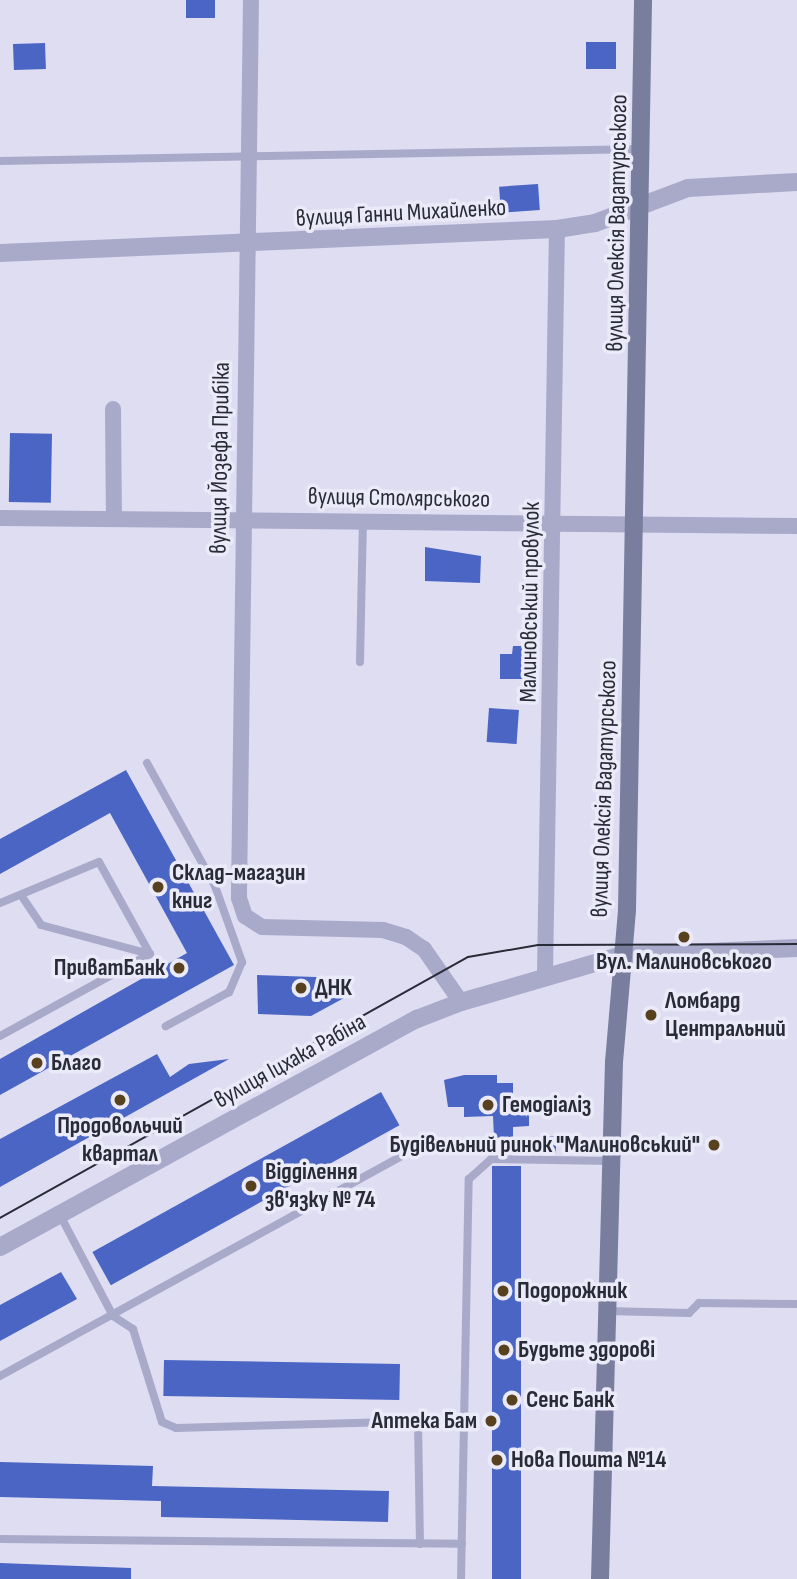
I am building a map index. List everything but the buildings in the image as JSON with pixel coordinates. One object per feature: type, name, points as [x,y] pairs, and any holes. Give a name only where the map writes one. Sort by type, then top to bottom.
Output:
[{"type":"main road","name":"вулиця Олексія Вадатурського","points":[[600,1579],[610,1161],[620,956],[627,909],[644,200],[643,0]]},
{"type":"street","name":"вулиця Йозефа Прибіка","points":[[249,920],[239,898],[251,0]]},
{"type":"street","name":"вулиця Ганни Михайленко","points":[[0,253],[246,246],[556,229],[595,223],[644,200],[688,188],[797,182]]},
{"type":"street","name":"Малиновський провулок","points":[[545,974],[554,523],[556,229]]},
{"type":"street","points":[[113,409],[114,518]]},
{"type":"street","name":"вулиця Столярського","points":[[0,518],[636,522],[797,526]]},
{"type":"street","points":[[249,920],[383,930],[407,937],[424,949],[461,1002]]},
{"type":"street","name":"вулиця Іцхака Рабіна","points":[[0,1247],[417,1019],[461,1002],[545,974],[620,956],[797,948]]},
{"type":"lane","points":[[0,161],[249,160],[642,149]]},
{"type":"lane","points":[[360,662],[363,520]]},
{"type":"lane","points":[[147,763],[227,917],[242,962],[237,985],[166,1026]]},
{"type":"lane","points":[[0,903],[23,898],[99,862],[150,954]]},
{"type":"lane","points":[[23,898],[41,925],[150,954]]},
{"type":"lane","points":[[227,917],[249,920]]},
{"type":"lane","points":[[0,1036],[150,954]]},
{"type":"lane","points":[[0,1376],[400,1157]]},
{"type":"lane","points":[[461,1579],[467,1191],[474,1169],[491,1159],[610,1161]]},
{"type":"lane","points":[[60,1215],[113,1315],[133,1329],[153,1410],[176,1428],[418,1419],[464,1420]]},
{"type":"lane","points":[[606,1311],[689,1313],[699,1303],[797,1304]]},
{"type":"lane","points":[[418,1419],[420,1544]]},
{"type":"lane","points":[[0,1539],[462,1544]]},
{"type":"tram line","points":[[0,1218],[468,957],[538,945],[797,944]]},
{"type":"place","name":"Склад-магазин книг","points":[[158,887]]},
{"type":"place","name":"Вул. Малиновського","points":[[684,937]]},
{"type":"place","name":"ПриватБанк","points":[[179,968]]},
{"type":"place","name":"ДНК","points":[[301,988]]},
{"type":"place","name":"Ломбард Центральний","points":[[651,1015]]},
{"type":"place","name":"Благо","points":[[37,1063]]},
{"type":"place","name":"Продовольчий квартал","points":[[120,1100]]},
{"type":"place","name":"Гемодіаліз","points":[[488,1105]]},
{"type":"place","name":"Будівельний ринок \"Малиновський\"","points":[[714,1145]]},
{"type":"place","name":"Відділення зв'язку № 74","points":[[251,1186]]},
{"type":"place","name":"Подорожник","points":[[503,1291]]},
{"type":"place","name":"Будьте здорові","points":[[504,1350]]},
{"type":"place","name":"Сенс Банк","points":[[512,1400]]},
{"type":"place","name":"Аптека Бам","points":[[491,1421]]},
{"type":"place","name":"Нова Пошта №14","points":[[497,1460]]}]
